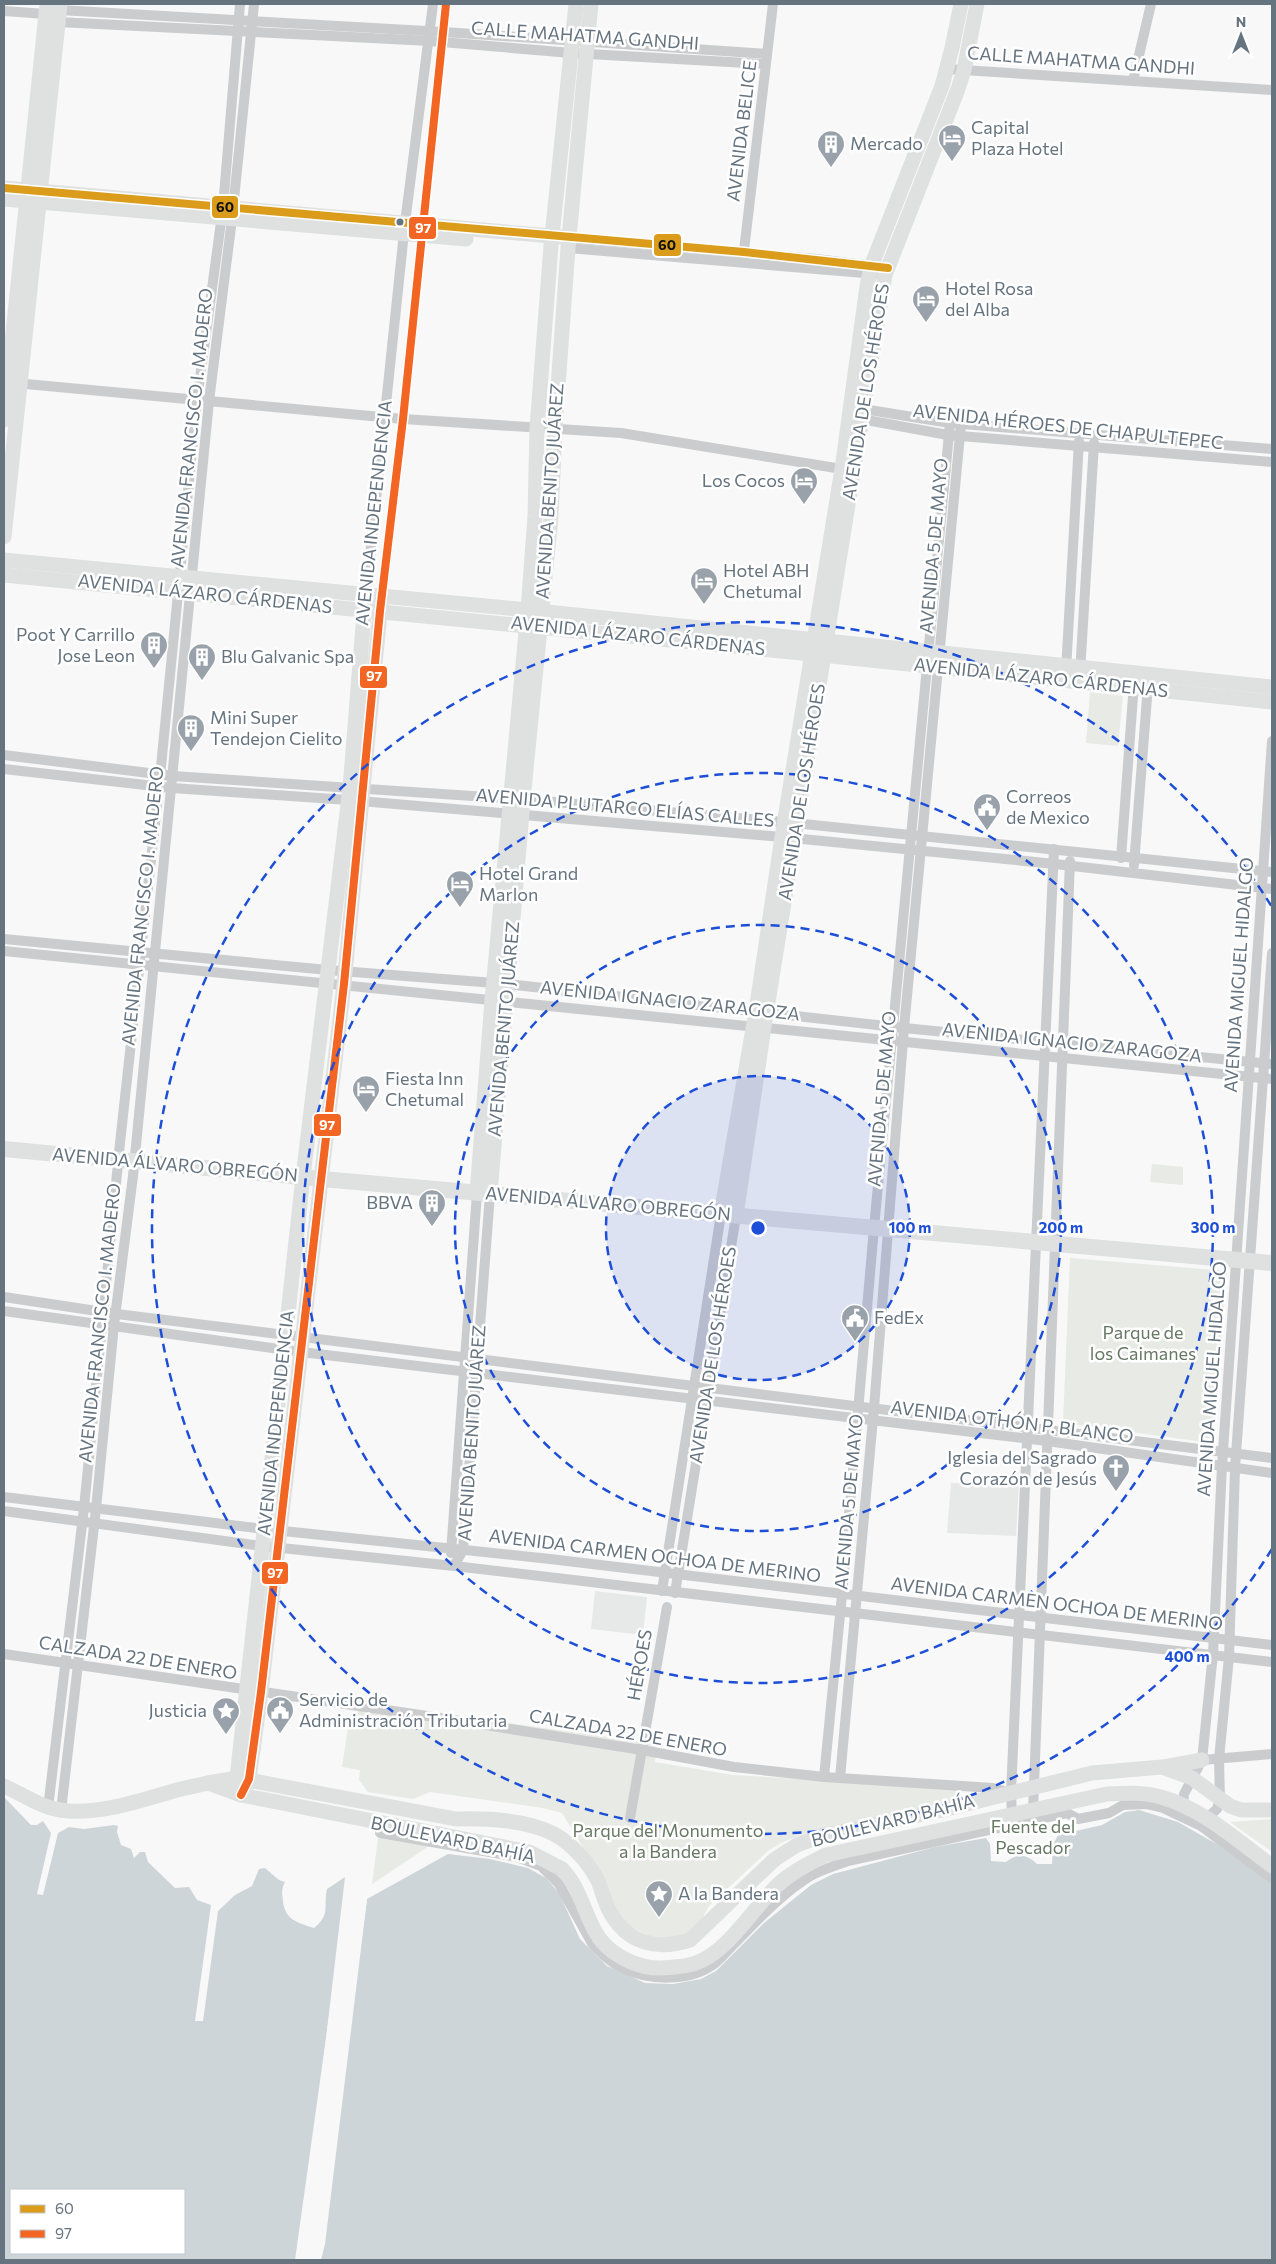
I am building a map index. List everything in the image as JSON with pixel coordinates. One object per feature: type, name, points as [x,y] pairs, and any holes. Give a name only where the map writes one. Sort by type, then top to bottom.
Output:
[{"type":"main road","name":"AVENIDA BENITO JUÁREZ","points":[[535,610],[549,537],[572,205],[579,47],[576,4]]},
{"type":"main road","name":"AVENIDA BENITO JUÁREZ","points":[[483,1193],[500,984],[534,626],[537,428],[552,241],[557,192],[579,47],[592,4]]},
{"type":"main road","name":"AVENIDA DE LOS HÉROES","points":[[819,647],[842,469],[879,270],[947,69],[961,4]]},
{"type":"main road","name":"AVENIDA DE LOS HÉROES","points":[[728,1215],[819,647],[862,414],[879,270],[964,70],[977,4]]},
{"type":"main road","points":[[4,420],[34,196],[54,11]]},
{"type":"main road","points":[[4,188],[34,196],[569,243]]},
{"type":"main road","points":[[557,192],[572,205]]},
{"type":"main road","points":[[4,199],[34,196]]},
{"type":"main road","points":[[545,330],[562,331]]},
{"type":"main road","points":[[4,537],[10,383]]},
{"type":"main road","points":[[534,536],[549,537]]},
{"type":"main road","name":"AVENIDA LÁZARO CÁRDENAS","points":[[4,560],[185,585]]},
{"type":"main road","name":"AVENIDA LÁZARO CÁRDENAS","points":[[4,575],[185,585],[365,602],[534,626],[819,647]]},
{"type":"main road","name":"AVENIDA INDEPENDENCIA","points":[[241,1795],[254,1691],[278,1547],[327,1141],[344,978],[356,795],[365,602]]},
{"type":"main road","name":"AVENIDA LÁZARO CÁRDENAS","points":[[381,604],[535,610],[819,647],[1141,681],[1272,702]]},
{"type":"main road","name":"AVENIDA INDEPENDENCIA","points":[[254,1691],[262,1546],[303,1177],[327,976],[356,795],[381,604]]},
{"type":"main road","name":"AVENIDA LÁZARO CÁRDENAS","points":[[1141,681],[1272,686]]},
{"type":"main road","points":[[319,1044],[337,1044]]},
{"type":"main road","points":[[308,1138],[327,1141]]},
{"type":"main road","name":"AVENIDA ÁLVARO OBREGÓN","points":[[4,1148],[322,1179],[1272,1263]]},
{"type":"main road","points":[[1162,1767],[1202,1760]]},
{"type":"main road","name":"BOULEVARD BAHÍA","points":[[4,1786],[55,1809],[85,1811],[137,1802],[206,1783],[243,1779],[456,1819],[485,1818],[536,1828],[554,1834],[585,1860],[597,1880],[608,1909],[630,1935],[644,1942],[660,1946],[675,1945],[690,1940],[776,1859],[797,1845],[821,1836],[1011,1793],[1033,1786],[1092,1773],[1162,1767],[1192,1778],[1220,1799],[1241,1810],[1272,1810]]},
{"type":"main road","name":"BOULEVARD BAHÍA","points":[[206,1783],[241,1795],[529,1852],[562,1869],[571,1880],[604,1944],[614,1953],[627,1960],[655,1968],[697,1963],[718,1950],[780,1883],[801,1867],[826,1855],[1107,1794],[1129,1792],[1160,1796],[1183,1806],[1207,1818],[1272,1866]]},
{"type":"main road","points":[[366,1821],[369,1804]]},
{"type":"main road","points":[[821,1836],[826,1855]]},
{"type":"street","name":"AVENIDA FRANCISCO I. MADERO","points":[[55,1809],[78,1664],[116,1314],[141,952],[160,774],[209,401],[227,213],[240,4]]},
{"type":"street","name":"AVENIDA FRANCISCO I. MADERO","points":[[55,1809],[67,1663],[102,1324],[154,966],[172,788],[197,400],[227,213],[254,4]]},
{"type":"street","name":"AVENIDA INDEPENDENCIA","points":[[365,602],[404,229],[434,4]]},
{"type":"street","name":"AVENIDA INDEPENDENCIA","points":[[381,604],[411,351],[446,4]]},
{"type":"street","name":"AVENIDA BELICE","points":[[744,258],[773,4]]},
{"type":"street","points":[[1132,81],[1151,4]]},
{"type":"street","name":"CALLE MAHATMA GANDHI","points":[[4,11],[54,11],[252,20],[443,37],[766,59]]},
{"type":"street","name":"CALLE MAHATMA GANDHI","points":[[54,11],[251,32],[430,36]]},
{"type":"street","name":"CALLE MAHATMA GANDHI","points":[[947,69],[1272,90]]},
{"type":"street","points":[[569,243],[879,270]]},
{"type":"street","points":[[392,348],[411,351]]},
{"type":"street","points":[[10,383],[403,419],[621,433],[842,469]]},
{"type":"street","name":"AVENIDA HÉROES DE CHAPULTEPEC","points":[[862,414],[961,424],[1272,449]]},
{"type":"street","name":"AVENIDA HÉROES DE CHAPULTEPEC","points":[[862,414],[948,435],[1272,462]]},
{"type":"street","name":"AVENIDA 5 DE MAYO","points":[[899,1027],[922,851],[950,423]]},
{"type":"street","name":"AVENIDA 5 DE MAYO","points":[[824,1776],[858,1419],[881,1228],[898,1042],[911,834],[934,659],[961,424]]},
{"type":"street","points":[[1073,674],[1078,447],[1080,433]]},
{"type":"street","points":[[1073,674],[1094,448],[1093,434]]},
{"type":"street","points":[[1177,455],[1178,440]]},
{"type":"street","points":[[1122,858],[1141,681]]},
{"type":"street","points":[[1133,874],[1141,681]]},
{"type":"street","name":"AVENIDA MIGUEL HIDALGO","points":[[1220,1799],[1220,1759],[1229,1657],[1244,1260],[1236,1246],[1256,963],[1267,889],[1272,741]]},
{"type":"street","name":"AVENIDA PLUTARCO ELÍAS CALLES","points":[[4,755],[173,776],[356,795],[516,807],[670,812],[790,822],[1122,858],[1267,871]]},
{"type":"street","name":"AVENIDA PLUTARCO ELÍAS CALLES","points":[[4,769],[172,788],[356,795],[516,807],[668,827],[1054,864],[1267,889]]},
{"type":"street","points":[[668,827],[670,812]]},
{"type":"street","points":[[1012,1816],[1011,1793],[1018,1615],[1054,850]]},
{"type":"street","points":[[1033,1811],[1071,851]]},
{"type":"street","name":"AVENIDA IGNACIO ZARAGOZA","points":[[4,939],[141,952],[344,978],[499,1001],[760,1019],[830,1020],[1268,1064]]},
{"type":"street","name":"AVENIDA IGNACIO ZARAGOZA","points":[[4,951],[140,966],[327,976]]},
{"type":"street","name":"AVENIDA MIGUEL HIDALGO","points":[[1183,1806],[1184,1794],[1202,1760],[1213,1654],[1212,1638],[1222,1466],[1244,1260],[1267,1078],[1272,953]]},
{"type":"street","points":[[1256,963],[1271,964]]},
{"type":"street","name":"AVENIDA IGNACIO ZARAGOZA","points":[[344,978],[500,984],[760,1019],[828,1034],[1267,1078]]},
{"type":"street","points":[[828,1034],[830,1020]]},
{"type":"street","name":"AVENIDA BENITO JUÁREZ","points":[[454,1566],[450,1548],[463,1370],[483,1193]]},
{"type":"street","name":"AVENIDA BENITO JUÁREZ","points":[[454,1566],[463,1550],[477,1359],[483,1193]]},
{"type":"street","name":"AVENIDA DE LOS HÉROES","points":[[662,1591],[694,1386],[728,1215]]},
{"type":"street","name":"AVENIDA DE LOS HÉROES","points":[[675,1593],[708,1388],[728,1215]]},
{"type":"street","name":"AVENIDA 5 DE MAYO","points":[[840,1778],[874,1408],[881,1228]]},
{"type":"street","name":"AVENIDA OTHÓN P. BLANCO","points":[[4,1297],[104,1311],[463,1370],[872,1421],[1047,1440],[1272,1473]]},
{"type":"street","name":"AVENIDA OTHÓN P. BLANCO","points":[[4,1311],[102,1324],[302,1345],[465,1357],[1272,1458]]},
{"type":"street","name":"AVENIDA CARMEN OCHOA DE MERINO","points":[[4,1497],[264,1529],[280,1529],[550,1559],[1272,1645]]},
{"type":"street","name":"AVENIDA CARMEN OCHOA DE MERINO","points":[[4,1511],[262,1546],[454,1566],[1272,1662]]},
{"type":"street","points":[[163,1532],[166,1517]]},
{"type":"street","points":[[345,1554],[346,1536]]},
{"type":"street","points":[[548,1578],[550,1559]]},
{"type":"street","points":[[794,1606],[796,1589]]},
{"type":"street","name":"HÉROES","points":[[630,1818],[667,1607]]},
{"type":"street","points":[[952,1625],[954,1608]]},
{"type":"street","name":"CALZADA 22 DE ENERO","points":[[4,1654],[642,1750],[734,1767],[840,1778],[993,1788],[1011,1793]]},
{"type":"street","points":[[1202,1760],[1272,1754]]},
{"type":"street","points":[[1207,1818],[1217,1809],[1220,1799]]},
{"type":"street","points":[[380,1833],[516,1857],[540,1866],[559,1884],[593,1944],[600,1952],[623,1969],[652,1977],[682,1977],[698,1973],[714,1964],[774,1904],[801,1882],[820,1871],[848,1861],[1067,1814],[1078,1819],[1109,1813],[1123,1805],[1146,1804],[1181,1816],[1200,1826],[1272,1880]]},
{"type":"shaded area","points":[[951,1483],[1019,1483],[1016,1536],[947,1533]]},
{"type":"shaded area","points":[[595,1591],[647,1597],[643,1635],[591,1629]]},
{"type":"shaded area","points":[[4,1797],[31,1825],[37,1825],[43,1821],[51,1833],[37,1894],[43,1895],[58,1833],[69,1827],[84,1829],[114,1825],[118,1826],[117,1832],[121,1845],[131,1849],[134,1858],[140,1852],[145,1852],[148,1862],[175,1888],[189,1887],[197,1900],[211,1905],[195,2021],[203,2021],[218,1911],[235,1895],[252,1886],[259,1869],[265,1868],[279,1880],[285,1882],[282,1894],[284,1907],[289,1917],[314,1928],[323,1919],[325,1914],[327,1889],[345,1877],[300,2260],[4,2260]]},
{"type":"shaded area","points":[[1139,1810],[1178,1822],[1220,1846],[1272,1885],[1272,2260],[321,2260],[325,2244],[367,1899],[448,1854],[490,1859],[528,1868],[546,1878],[559,1893],[580,1939],[607,1966],[645,1983],[673,1984],[701,1979],[716,1971],[764,1923],[811,1885],[833,1874],[935,1847],[986,1838],[990,1844],[991,1861],[1006,1862],[1014,1857],[1022,1856],[1029,1858],[1037,1864],[1052,1864],[1053,1845],[1058,1835],[1102,1825],[1125,1812]]},
{"type":"green space","points":[[1090,692],[1123,696],[1118,746],[1086,743]]},
{"type":"green space","points":[[1152,1164],[1183,1167],[1183,1185],[1150,1182]]},
{"type":"green space","name":"Parque de los Caimanes","points":[[1070,1258],[1227,1271],[1212,1443],[1063,1423]]},
{"type":"green space","name":"Parque del Monumento a la Bandera","points":[[359,1702],[657,1744],[655,1762],[733,1775],[957,1788],[962,1792],[961,1799],[803,1834],[783,1842],[768,1851],[709,1906],[702,1919],[688,1933],[673,1938],[651,1937],[631,1927],[618,1914],[604,1882],[562,1813],[543,1808],[430,1792],[413,1799],[368,1792],[359,1780],[360,1770],[342,1767],[350,1715],[357,1716]]},
{"type":"green space","points":[[1272,1819],[1272,1852],[1230,1822]]},
{"type":"green space","points":[[378,1838],[429,1846],[372,1884]]},
{"type":"pier","points":[[346,1895],[303,2260],[295,2260]]},
{"type":"pier","points":[[368,1896],[367,1899],[341,2092],[365,1898]]},
{"type":"transit line","name":"97","points":[[241,1795],[249,1779],[261,1692],[344,984],[380,611],[403,419],[446,4]]},
{"type":"transit line","name":"60","points":[[4,188],[744,252],[888,268]]},
{"type":"place","name":"Capital Plaza Hotel","points":[[952,162]]},
{"type":"place","name":"Mercado","points":[[831,168]]},
{"type":"place","name":"Hotel Rosa del Alba","points":[[926,323]]},
{"type":"place","name":"Los Cocos","points":[[804,505]]},
{"type":"place","name":"Hotel ABH Chetumal","points":[[704,605]]},
{"type":"place","name":"Poot Y Carrillo Jose Leon","points":[[154,669]]},
{"type":"place","name":"Blu Galvanic Spa","points":[[202,681]]},
{"type":"place","name":"Mini Super Tendejon Cielito","points":[[191,752]]},
{"type":"place","name":"Correos de Mexico","points":[[987,831]]},
{"type":"place","name":"Hotel Grand Marlon","points":[[460,908]]},
{"type":"place","name":"Fiesta Inn Chetumal","points":[[366,1113]]},
{"type":"place","name":"BBVA","points":[[432,1227]]},
{"type":"place","name":"FedEx","points":[[855,1342]]},
{"type":"place","name":"Iglesia del Sagrado Corazón de Jesús","points":[[1116,1492]]},
{"type":"place","name":"Servicio de Administración Tributaria","points":[[280,1734]]},
{"type":"place","name":"Justicia","points":[[226,1735]]},
{"type":"place","name":"A la Bandera","points":[[659,1918]]},
{"type":"park label","name":"Fuente del Pescador","points":[[1033,1837]]}]
